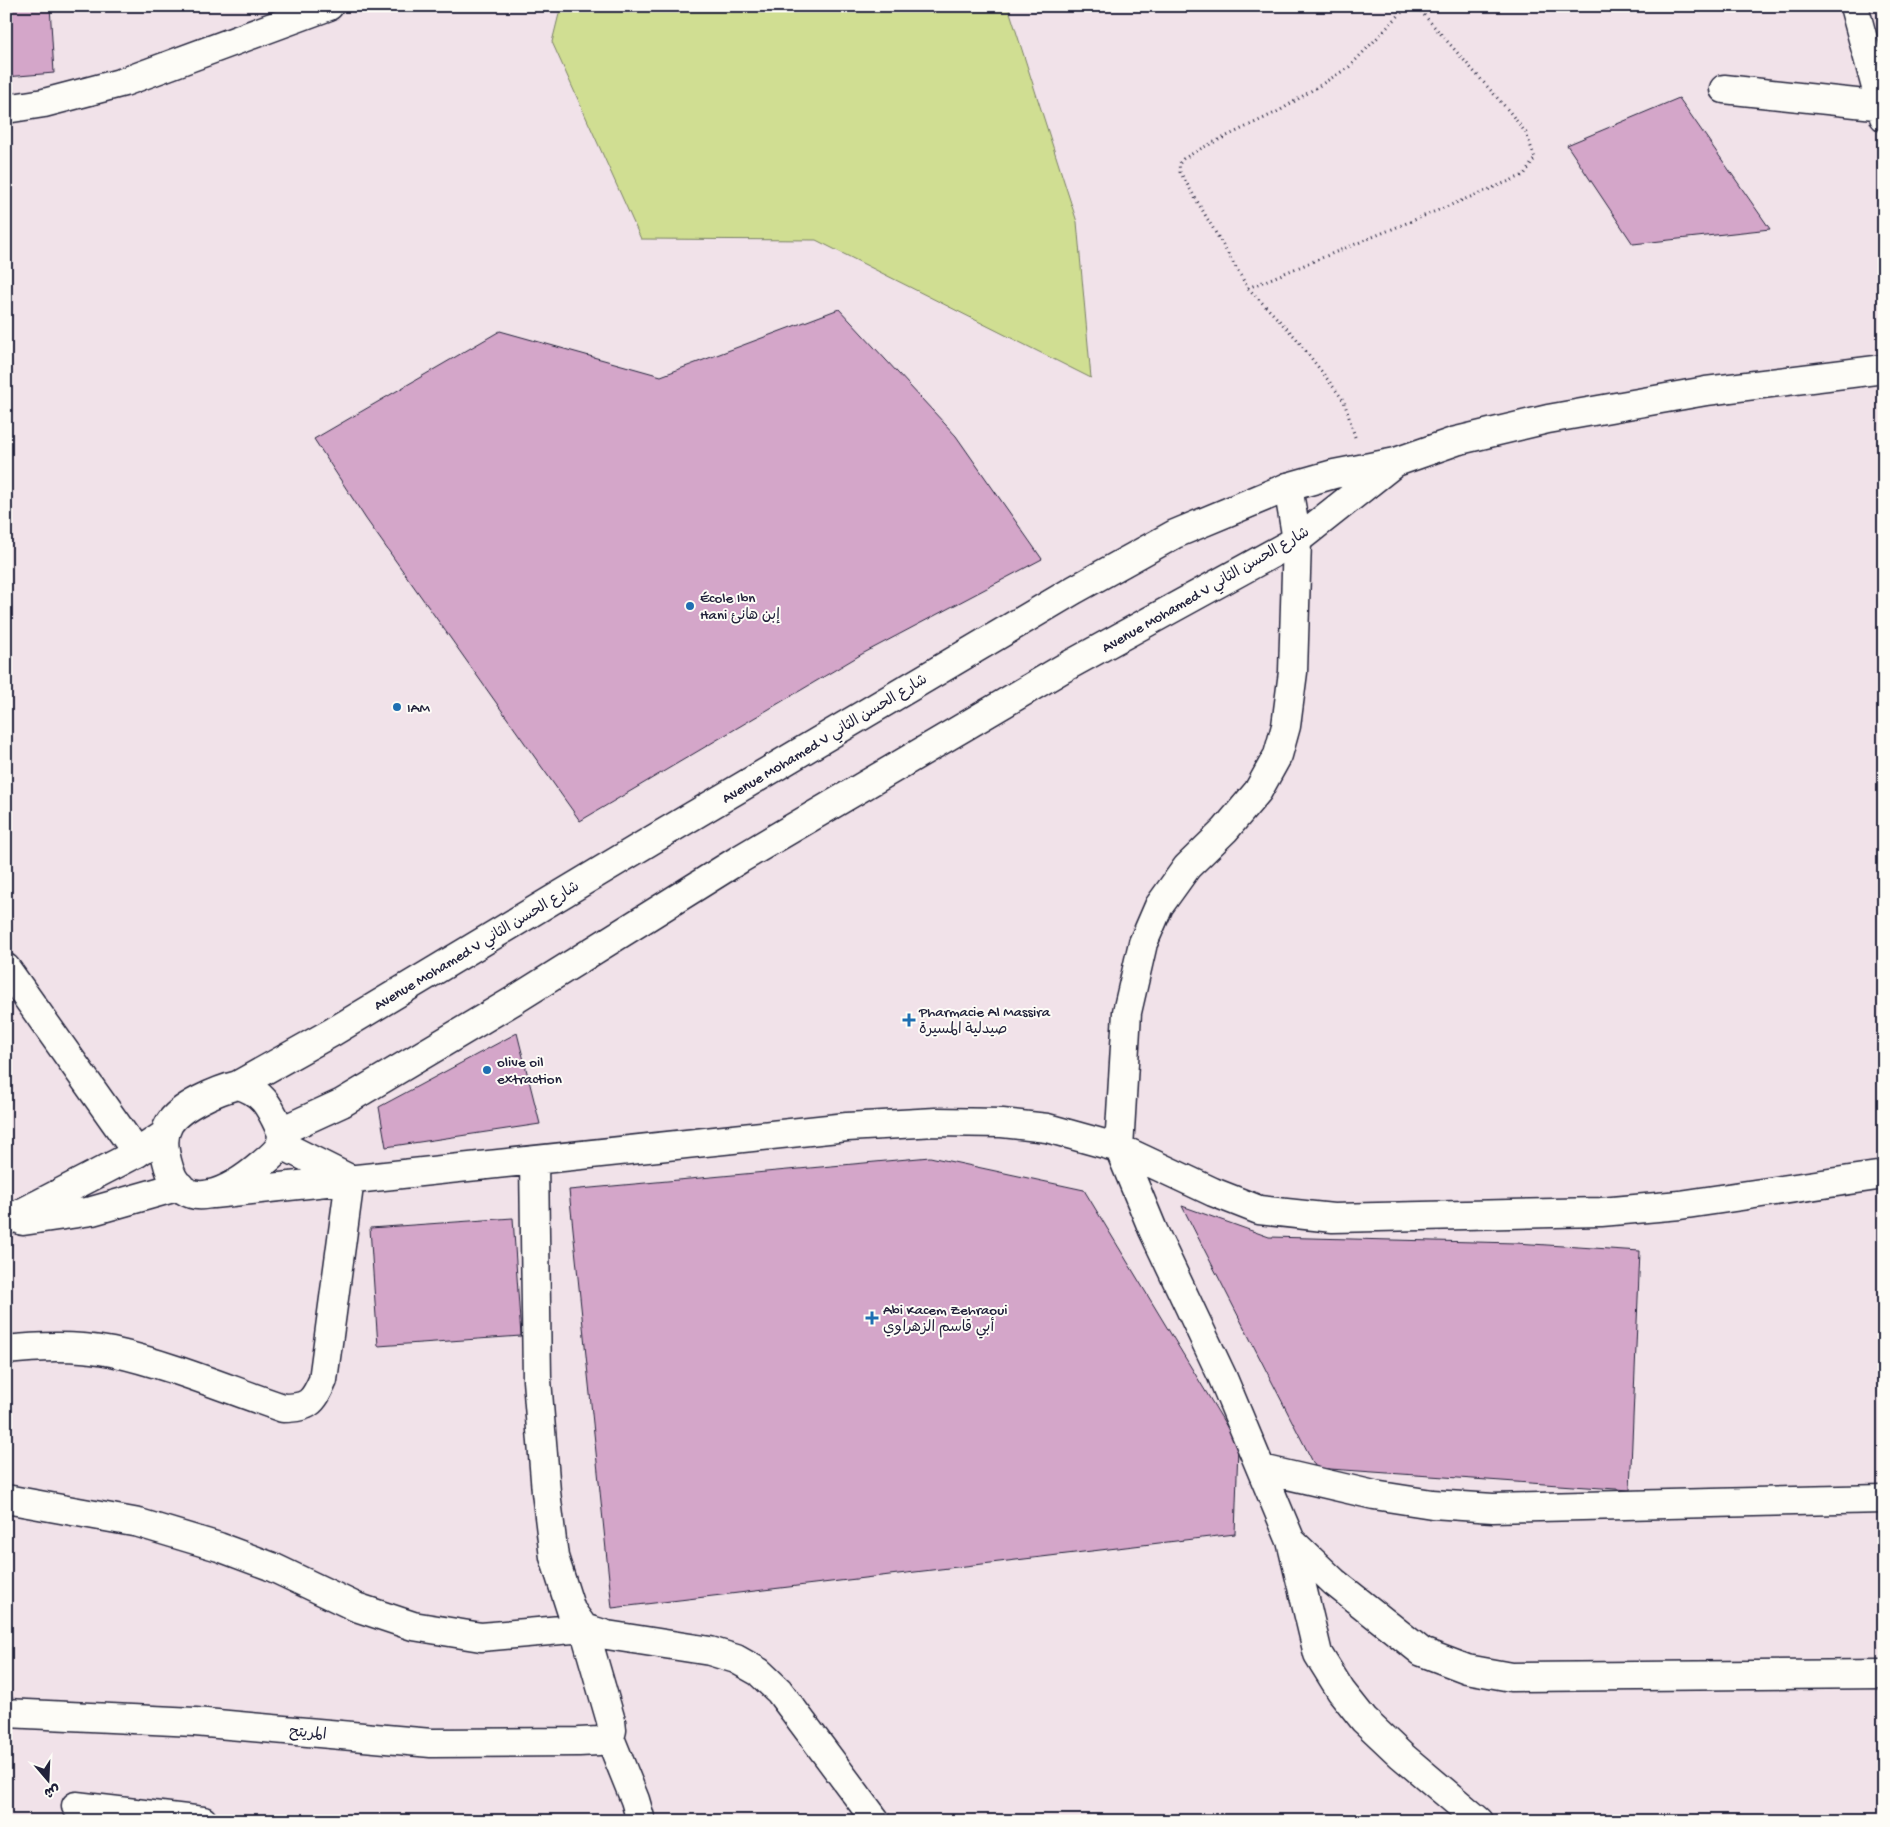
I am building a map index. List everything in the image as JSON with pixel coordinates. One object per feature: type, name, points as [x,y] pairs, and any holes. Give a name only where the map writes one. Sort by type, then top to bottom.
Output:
[{"type":"street","points":[[6,109],[44,103],[124,82],[329,6]]},
{"type":"street","points":[[1724,89],[1883,109],[1854,6]]},
{"type":"street","points":[[1396,462],[1456,441],[1548,419],[1706,391],[1884,369]]},
{"type":"street","name":"Avenue Mohamed V شارع الحسن الثاني","points":[[238,1085],[331,1033],[660,835],[1074,590],[1175,534],[1288,487],[1334,474],[1396,462]]},
{"type":"street","name":"Avenue Mohamed V شارع الحسن الثاني","points":[[282,1138],[513,1001],[740,859],[1062,669],[1298,540],[1396,462]]},
{"type":"street","points":[[1288,487],[1298,540],[1293,672],[1286,726],[1278,755],[1258,791],[1225,830],[1187,867],[1159,906],[1142,943],[1128,1012],[1119,1148],[1153,1230],[1222,1376],[1291,1541],[1318,1654],[1341,1691],[1364,1720],[1474,1819]]},
{"type":"street","points":[[6,968],[138,1153]]},
{"type":"street","points":[[350,1179],[282,1138],[260,1095],[251,1089],[238,1085],[224,1089],[180,1112],[170,1122],[164,1135],[164,1151],[171,1176],[184,1190],[201,1195],[847,1127],[936,1122],[1002,1123],[1047,1128],[1119,1148],[1213,1192],[1259,1210],[1333,1218],[1436,1217],[1680,1206],[1884,1175]]},
{"type":"street","points":[[6,1222],[138,1153],[164,1135]]},
{"type":"street","points":[[213,1194],[247,1177],[268,1160],[282,1138]]},
{"type":"street","points":[[534,1161],[538,1380],[549,1529],[554,1557],[571,1610],[584,1628],[611,1721],[612,1730],[610,1738],[635,1800],[641,1821]]},
{"type":"street","points":[[6,1350],[39,1346],[112,1352],[159,1365],[282,1408],[298,1408],[309,1404],[318,1393],[323,1380],[350,1179]]},
{"type":"street","points":[[6,1222],[92,1211],[180,1186]]},
{"type":"street","points":[[1262,1469],[1374,1495],[1432,1504],[1493,1508],[1884,1499]]},
{"type":"street","points":[[6,1499],[139,1523],[219,1547],[270,1566],[356,1607],[412,1626],[481,1636],[584,1628],[607,1635],[710,1651],[736,1659],[759,1672],[779,1691],[876,1821]]},
{"type":"street","points":[[1291,1541],[1334,1582],[1422,1652],[1467,1670],[1511,1677],[1884,1674]]},
{"type":"street","name":"المريتح","points":[[6,1713],[195,1722],[430,1743],[579,1742],[599,1741],[610,1738]]},
{"type":"street","points":[[76,1806],[203,1821]]},
{"type":"path","points":[[1364,468],[1344,401],[1296,338],[1248,288],[1180,172],[1179,164],[1183,159],[1202,148],[1279,111],[1349,67],[1408,6]]},
{"type":"path","points":[[1248,288],[1524,175],[1535,158],[1526,133],[1509,111],[1416,6]]},
{"type":"green space","points":[[561,6],[1008,6],[1077,222],[1091,378],[816,240],[641,239],[552,42]]},
{"type":"building","points":[[6,6],[50,6],[54,73],[6,77]]},
{"type":"building","points":[[1679,98],[1770,229],[1633,244],[1567,145]]},
{"type":"building","name":"École Ibn Hani إبن هانئ","points":[[839,309],[956,436],[1042,559],[862,654],[580,821],[366,519],[314,439],[500,331],[661,376]]},
{"type":"building","name":"olive oil extraction","points":[[517,1033],[540,1124],[386,1147],[379,1107]]},
{"type":"building","name":"Abi Kacem Zehraoui أبي قاسم الزهراوي","points":[[930,1157],[1084,1190],[1238,1445],[1235,1534],[612,1608],[569,1190]]},
{"type":"building","points":[[1182,1206],[1269,1237],[1516,1243],[1640,1251],[1630,1490],[1316,1468]]},
{"type":"building","points":[[513,1218],[521,1336],[378,1346],[370,1228]]},
{"type":"place","name":"École Ibn Hani إبن هانئ","points":[[690,606]]},
{"type":"place","name":"IAM","points":[[397,707]]},
{"type":"place","name":"Pharmacie Al Massira صيدلية المسيرة","points":[[909,1020]]},
{"type":"place","name":"olive oil extraction","points":[[487,1070]]},
{"type":"place","name":"Abi Kacem Zehraoui أبي قاسم الزهراوي","points":[[872,1318]]}]
